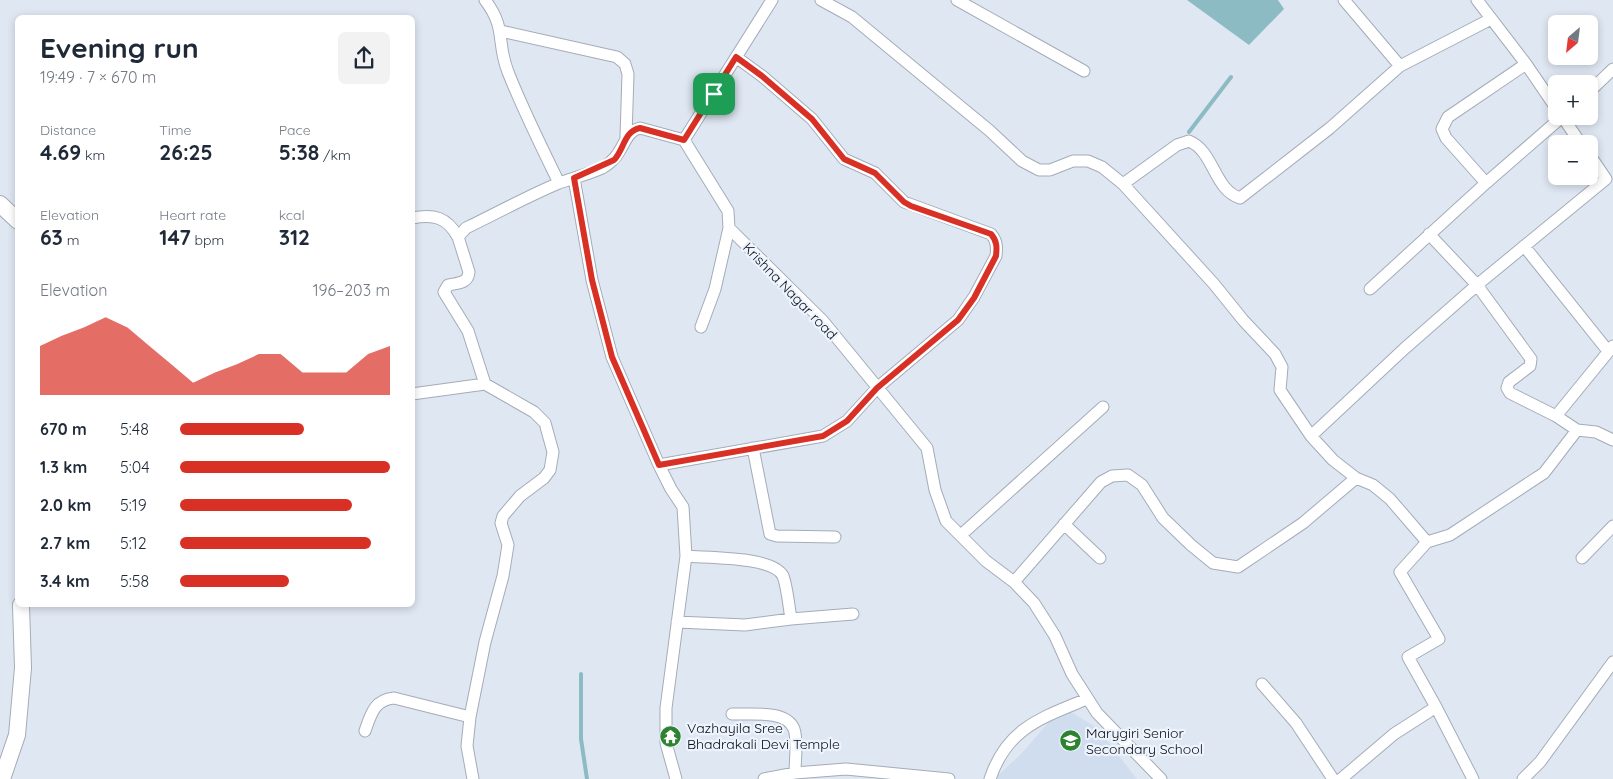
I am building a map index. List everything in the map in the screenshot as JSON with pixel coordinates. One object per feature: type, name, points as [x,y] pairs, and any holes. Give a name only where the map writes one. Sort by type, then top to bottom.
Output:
[{"type":"street","points":[[485,0],[499,20],[503,57],[529,125],[560,183]]},
{"type":"street","points":[[684,140],[772,0]]},
{"type":"street","points":[[821,0],[852,17],[990,130],[1022,161],[1039,170],[1050,170],[1072,161],[1088,161],[1102,167],[1123,184],[1214,284],[1242,320],[1275,354],[1282,367],[1280,390],[1311,436],[1334,460],[1356,478],[1373,485],[1390,499],[1426,542]]},
{"type":"street","points":[[957,0],[1084,71]]},
{"type":"street","points":[[1344,0],[1400,66]]},
{"type":"street","points":[[1477,0],[1548,95]]},
{"type":"street","points":[[1123,184],[1177,145],[1189,141],[1202,151],[1228,192],[1240,198],[1330,128],[1400,66],[1492,19]]},
{"type":"street","points":[[501,31],[617,57],[625,64],[628,74],[626,138]]},
{"type":"street","points":[[659,465],[823,436],[847,421],[877,388],[958,320],[974,298],[996,256],[996,240],[985,231],[904,202],[875,173],[844,159],[812,119],[762,76],[736,57]]},
{"type":"street","points":[[1486,183],[1446,138],[1442,129],[1444,123],[1448,117],[1526,64]]},
{"type":"street","points":[[1598,83],[1613,69]]},
{"type":"street","points":[[1370,289],[1549,125]]},
{"type":"street","points":[[458,237],[466,228],[560,183],[614,160],[619,155],[626,138],[633,130],[640,128],[684,140],[728,211],[729,228],[715,288],[700,327]]},
{"type":"street","points":[[1311,436],[1404,349],[1477,285],[1610,175],[1598,163]]},
{"type":"street","points":[[574,178],[592,280],[612,357],[659,465],[683,507],[686,556],[666,708],[666,743],[676,779]]},
{"type":"street","points":[[0,204],[15,218]]},
{"type":"street","points":[[415,218],[442,219],[452,225],[458,237],[469,272],[468,278],[464,282],[448,285],[444,292],[468,331],[485,384]]},
{"type":"street","name":"Krishna Nagar road","points":[[729,228],[823,322],[927,448],[941,511],[946,522],[962,535],[986,561],[1014,582],[1034,602],[1087,699],[1097,713],[1161,779]]},
{"type":"street","points":[[1428,234],[1477,285],[1531,359],[1530,366],[1509,382],[1507,388],[1510,393],[1556,416],[1577,430],[1596,432],[1613,440]]},
{"type":"street","points":[[1524,246],[1610,348],[1556,416]]},
{"type":"street","points":[[415,394],[485,384],[534,412],[545,423],[553,452],[550,470],[544,478],[520,496],[503,516],[501,523],[508,546],[481,659],[470,717],[467,746],[472,779]]},
{"type":"street","points":[[962,535],[1103,407]]},
{"type":"street","points":[[1473,779],[1408,657],[1439,639],[1400,572],[1426,542],[1450,535],[1544,473],[1577,430]]},
{"type":"street","points":[[752,448],[770,534],[835,537]]},
{"type":"street","points":[[1014,582],[1101,482],[1112,476],[1128,475],[1142,485],[1163,518],[1213,563],[1238,567],[1303,523],[1356,478]]},
{"type":"street","points":[[1064,524],[1100,558]]},
{"type":"street","points":[[1582,558],[1613,526]]},
{"type":"street","points":[[686,556],[760,562],[777,568],[784,578],[791,619]]},
{"type":"street","points":[[2,779],[17,735],[19,716],[23,668],[20,607]]},
{"type":"street","points":[[677,622],[745,626],[791,619],[853,614]]},
{"type":"street","points":[[1523,779],[1545,755],[1613,662]]},
{"type":"street","points":[[1262,684],[1296,722],[1333,779]]},
{"type":"street","points":[[365,731],[371,712],[378,702],[394,698],[470,717]]},
{"type":"street","points":[[990,779],[995,762],[1005,746],[1016,734],[1057,711],[1087,699]]},
{"type":"street","points":[[1340,779],[1394,734],[1436,707]]},
{"type":"street","points":[[732,714],[780,717],[789,722],[795,731],[796,773]]},
{"type":"street","points":[[764,779],[796,773],[846,769],[948,779]]},
{"type":"shaded area","points":[[1187,0],[1278,0],[1284,9],[1249,45]]},
{"type":"shaded area","name":"Marygiri Senior Secondary School","points":[[1068,710],[1097,728],[1137,779],[994,779],[1021,754],[1049,722]]},
{"type":"waterway","points":[[1189,132],[1231,77]]},
{"type":"waterway","points":[[581,674],[581,739],[587,779]]},
{"type":"place","name":"Vazhayila Sree Bhadrakali Devi Temple","points":[[671,736]]},
{"type":"place","name":"Marygiri Senior Secondary School","points":[[1070,741]]},
{"type":"route","points":[[736,57],[762,76],[812,119],[844,159],[875,173],[904,202],[911,206],[991,234],[996,240],[996,256],[974,298],[958,320],[932,344],[910,359],[877,388],[847,421],[835,429],[823,436],[659,465],[612,357],[592,280],[574,178],[603,167],[614,160],[625,144],[626,138],[633,130],[640,128],[684,140],[714,94],[736,57]]}]
